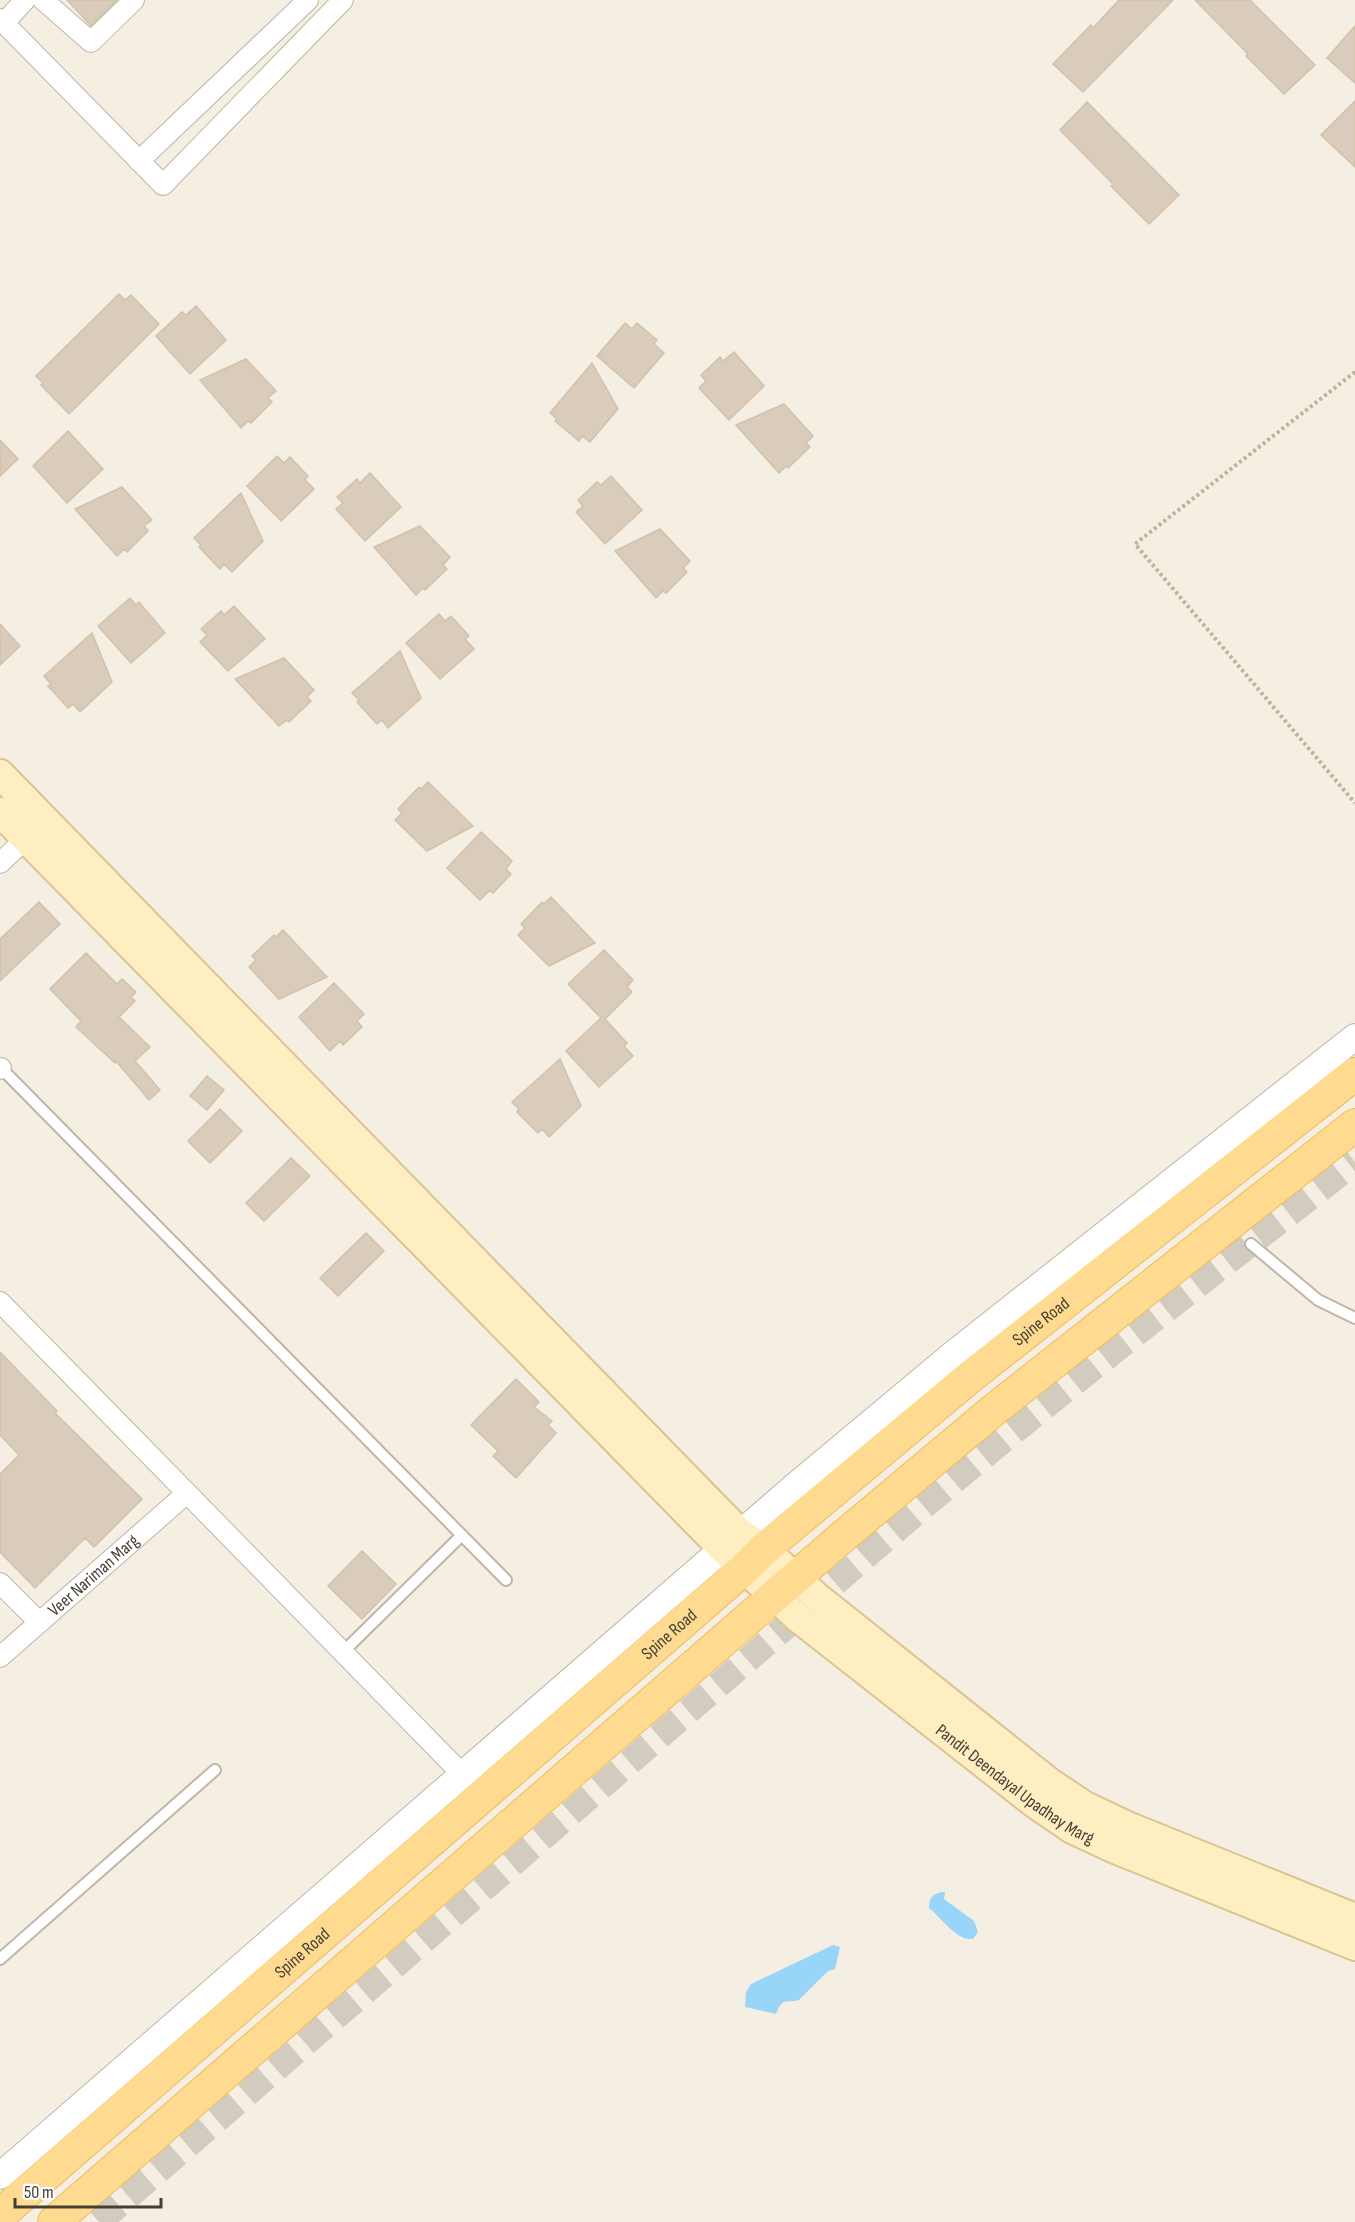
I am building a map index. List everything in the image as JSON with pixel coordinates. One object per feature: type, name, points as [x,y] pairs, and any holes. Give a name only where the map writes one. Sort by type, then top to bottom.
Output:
[{"type":"main road","points":[[0,774],[36,829]]},
{"type":"main road","points":[[0,812],[36,829]]},
{"type":"main road","name":"Pandit Deendayal Upadhay Marg","points":[[36,829],[743,1550],[784,1587],[1085,1806],[1125,1825],[1355,1918]]},
{"type":"main road","name":"Spine Road","points":[[0,2215],[743,1550],[970,1377],[1355,1074]]},
{"type":"main road","points":[[54,2222],[784,1587],[995,1409],[1355,1125]]},
{"type":"main road","name":"Pandit Deendayal Upadhay Marg","points":[[784,1587],[797,1617],[1034,1803],[1072,1829],[1114,1849],[1355,1946]]},
{"type":"street","points":[[25,0],[2,21],[163,185],[343,0]]},
{"type":"street","points":[[50,2],[86,40],[91,42],[134,0]]},
{"type":"street","points":[[139,162],[308,0]]},
{"type":"street","points":[[0,863],[36,829]]},
{"type":"street","name":"Spine Road","points":[[0,2176],[462,1774],[743,1550],[952,1355],[1355,1037]]},
{"type":"street","points":[[0,1302],[462,1774]]},
{"type":"street","name":"Veer Nariman Marg","points":[[0,1657],[187,1493]]},
{"type":"street","points":[[0,1583],[39,1622]]},
{"type":"lane","points":[[0,1068],[506,1580]]},
{"type":"lane","points":[[1251,1244],[1318,1300],[1355,1318]]},
{"type":"lane","points":[[343,1652],[462,1535]]},
{"type":"lane","points":[[0,1959],[215,1770]]},
{"type":"path","points":[[1355,372],[1136,544],[1355,803]]},
{"type":"water","points":[[945,1892],[944,1899],[974,1921],[978,1932],[973,1939],[967,1939],[955,1932],[929,1908],[932,1897]]},
{"type":"water","points":[[833,1945],[840,1947],[835,1969],[828,1971],[799,2000],[783,2003],[776,2014],[745,2007],[746,1992],[751,1984]]},
{"type":"building","points":[[67,0],[117,0],[91,26]]},
{"type":"building","points":[[1119,0],[1173,0],[1083,92],[1053,64],[1091,25],[1093,28]]},
{"type":"building","points":[[1195,0],[1250,0],[1315,65],[1284,94]]},
{"type":"building","points":[[1355,26],[1355,83],[1327,58]]},
{"type":"building","points":[[1355,101],[1355,167],[1321,135]]},
{"type":"building","points":[[1087,102],[1179,195],[1149,224],[1060,130]]},
{"type":"building","points":[[119,294],[125,300],[131,295],[159,324],[69,414],[41,385],[43,383],[36,376]]},
{"type":"building","points":[[196,306],[226,340],[190,374],[156,336],[182,312],[186,315]]},
{"type":"building","points":[[625,323],[632,329],[637,323],[657,340],[654,344],[664,353],[634,388],[597,356]]},
{"type":"building","points":[[734,352],[764,386],[729,420],[699,388],[706,381],[701,375],[720,357],[723,361]]},
{"type":"building","points":[[246,359],[276,391],[268,398],[272,402],[251,423],[248,421],[241,428],[200,380]]},
{"type":"building","points":[[592,363],[618,409],[590,442],[582,436],[579,441],[555,421],[557,419],[550,413]]},
{"type":"building","points":[[784,404],[813,436],[806,443],[810,447],[788,468],[786,466],[779,473],[736,425]]},
{"type":"building","points":[[68,431],[103,469],[67,503],[33,466]]},
{"type":"building","points":[[0,440],[18,459],[0,476]]},
{"type":"building","points":[[277,456],[284,463],[290,457],[308,476],[305,480],[314,489],[281,521],[247,486]]},
{"type":"building","points":[[370,473],[401,507],[365,541],[336,509],[343,503],[337,497],[357,479],[360,483]]},
{"type":"building","points":[[611,476],[642,510],[605,544],[576,512],[583,506],[578,500],[597,482],[601,485]]},
{"type":"building","points":[[122,487],[152,520],[144,526],[148,531],[127,552],[124,549],[117,556],[75,509]]},
{"type":"building","points":[[241,493],[263,541],[232,572],[224,564],[220,569],[199,547],[201,545],[194,538]]},
{"type":"building","points":[[420,526],[450,557],[443,565],[447,569],[425,590],[423,588],[416,595],[374,547]]},
{"type":"building","points":[[660,529],[690,561],[683,568],[687,572],[666,593],[663,591],[656,598],[615,551]]},
{"type":"building","points":[[130,598],[136,605],[139,602],[165,633],[131,663],[98,626]]},
{"type":"building","points":[[234,606],[265,639],[228,671],[200,642],[207,635],[201,629],[221,611],[224,615]]},
{"type":"building","points":[[439,614],[445,621],[451,616],[469,636],[465,639],[474,649],[440,679],[406,643]]},
{"type":"building","points":[[0,624],[20,646],[0,665]]},
{"type":"building","points":[[92,633],[112,682],[80,712],[73,704],[68,708],[48,686],[51,684],[44,676]]},
{"type":"building","points":[[400,651],[421,698],[388,728],[382,720],[377,724],[352,693]]},
{"type":"building","points":[[284,658],[314,690],[307,697],[311,701],[289,722],[287,720],[279,726],[235,679]]},
{"type":"building","points":[[428,782],[473,826],[427,851],[395,820],[402,813],[398,809],[419,787],[421,789]]},
{"type":"building","points":[[481,832],[512,861],[506,869],[511,874],[493,893],[490,890],[480,900],[447,868]]},
{"type":"building","points":[[551,897],[595,943],[549,966],[518,935],[525,928],[521,924],[542,902],[544,904]]},
{"type":"building","points":[[39,902],[60,924],[0,981],[0,939]]},
{"type":"building","points":[[283,930],[327,977],[279,999],[249,967],[256,960],[252,956],[274,935],[276,937]]},
{"type":"building","points":[[604,950],[633,980],[627,987],[632,992],[605,1019],[627,1043],[624,1046],[633,1056],[599,1087],[566,1051],[601,1018],[568,984]]},
{"type":"building","points":[[86,953],[117,984],[122,979],[136,992],[131,997],[135,1001],[119,1017],[150,1047],[135,1061],[160,1090],[149,1100],[116,1061],[115,1063],[76,1027],[81,1021],[50,989]]},
{"type":"building","points":[[334,983],[364,1014],[357,1021],[362,1027],[343,1045],[340,1041],[330,1051],[299,1017]]},
{"type":"building","points":[[560,1059],[581,1106],[549,1137],[542,1129],[538,1133],[517,1112],[519,1109],[512,1102]]},
{"type":"building","points":[[207,1076],[224,1090],[207,1110],[190,1096]]},
{"type":"building","points":[[220,1109],[242,1131],[210,1163],[188,1141]]},
{"type":"building","points":[[291,1158],[310,1176],[264,1221],[246,1203]]},
{"type":"building","points":[[366,1233],[384,1251],[338,1296],[320,1278]]},
{"type":"building","points":[[0,1352],[57,1411],[55,1413],[142,1499],[94,1547],[85,1538],[35,1588],[0,1552],[0,1474],[19,1455],[0,1435]]},
{"type":"building","points":[[516,1379],[539,1402],[534,1407],[552,1421],[548,1425],[556,1433],[516,1478],[493,1456],[498,1451],[471,1425]]},
{"type":"building","points":[[362,1551],[396,1584],[362,1619],[328,1586]]},
{"type":"tunnel","points":[[99,2222],[864,1557],[1002,1441],[1355,1162]]}]
